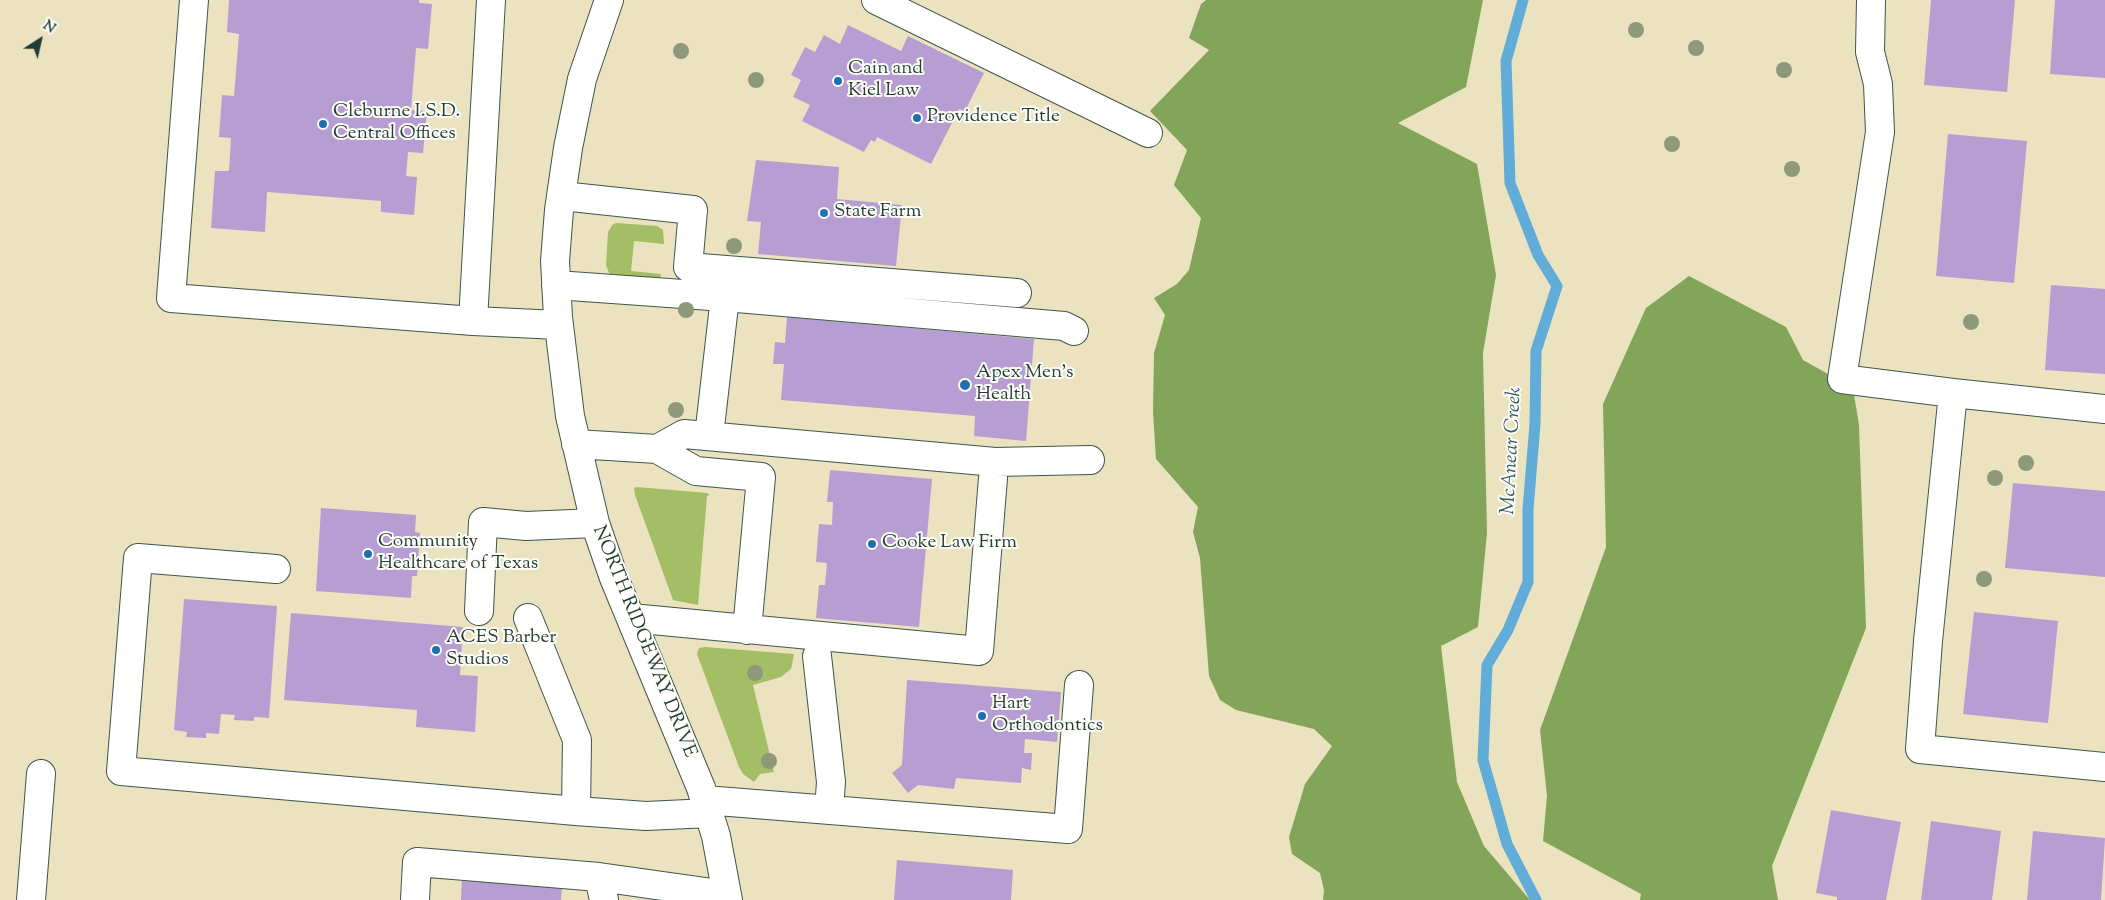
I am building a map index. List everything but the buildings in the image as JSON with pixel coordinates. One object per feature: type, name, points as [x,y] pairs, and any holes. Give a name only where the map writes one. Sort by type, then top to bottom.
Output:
[{"type":"street","points":[[194,0],[171,298],[473,321],[559,325]]},
{"type":"street","points":[[473,321],[492,0]]},
{"type":"street","name":"NORTH RIDGEWAY DRIVE","points":[[609,0],[582,79],[568,148],[555,262],[559,325],[576,444],[595,523],[707,807],[716,836],[728,898]]},
{"type":"street","points":[[876,0],[1148,133]]},
{"type":"street","points":[[1870,0],[1870,52],[1878,84],[1880,132],[1842,378],[1953,394],[2105,409]]},
{"type":"street","points":[[562,196],[694,210],[688,267],[1017,294]]},
{"type":"street","points":[[556,285],[725,296],[1064,326],[1074,331]]},
{"type":"street","points":[[709,436],[725,296]]},
{"type":"street","points":[[1953,394],[1928,641],[1920,749],[2105,767]]},
{"type":"street","points":[[657,449],[684,434],[995,462],[1090,460]]},
{"type":"street","points":[[576,444],[657,449],[696,471],[761,477],[747,630]]},
{"type":"street","points":[[631,618],[979,651],[993,478]]},
{"type":"street","points":[[478,611],[483,522],[526,526],[595,523]]},
{"type":"street","points":[[276,569],[138,558],[121,771],[646,816],[707,807],[830,810],[1068,829],[1079,685]]},
{"type":"street","points":[[528,618],[578,740],[576,811]]},
{"type":"street","points":[[817,656],[831,782],[830,810]]},
{"type":"street","points":[[31,900],[41,774]]},
{"type":"street","points":[[415,900],[417,862],[601,889],[728,898]]},
{"type":"green space","points":[[1206,0],[1483,0],[1466,87],[1398,123],[1477,164],[1496,275],[1483,353],[1487,533],[1478,627],[1441,646],[1457,782],[1484,846],[1530,900],[1323,900],[1324,890],[1320,873],[1292,854],[1289,837],[1305,784],[1332,746],[1314,729],[1236,710],[1220,700],[1209,676],[1200,558],[1193,532],[1198,507],[1156,459],[1153,412],[1154,353],[1165,315],[1154,298],[1177,284],[1189,270],[1201,218],[1174,185],[1187,150],[1150,111],[1209,50],[1189,38],[1201,4]]},
{"type":"green space","points":[[613,224],[657,226],[663,230],[664,244],[634,241],[631,271],[661,274],[660,281],[613,276],[609,273],[606,265],[608,232]]},
{"type":"green space","points":[[1689,276],[1786,327],[1803,360],[1853,388],[1859,425],[1866,628],[1772,866],[1778,900],[1640,900],[1641,894],[1543,841],[1547,796],[1540,730],[1606,547],[1603,404],[1646,308]]},
{"type":"green space","points":[[634,488],[707,493],[710,495],[707,496],[698,605],[673,600],[635,495]]},
{"type":"green space","points":[[699,648],[794,654],[791,669],[781,677],[753,685],[774,772],[760,774],[754,782],[743,774],[739,767],[697,654]]},
{"type":"waterway","name":"McAnear Creek","points":[[1523,0],[1506,61],[1510,183],[1538,255],[1557,286],[1536,351],[1535,424],[1528,509],[1528,582],[1508,630],[1487,665],[1483,760],[1507,844],[1536,900]]},
{"type":"place","name":"Cain and Kiel Law","points":[[838,81]]},
{"type":"place","name":"Providence Title","points":[[917,118]]},
{"type":"place","name":"Cleburne I.S.D. Central Offices","points":[[323,124]]},
{"type":"place","name":"State Farm","points":[[824,213]]},
{"type":"place","name":"Apex Men's Health","points":[[965,385]]},
{"type":"place","name":"Cooke Law Firm","points":[[872,544]]},
{"type":"place","name":"Community Healthcare of Texas","points":[[368,554]]},
{"type":"place","name":"ACES Barber Studios","points":[[436,650]]},
{"type":"place","name":"Hart Orthodontics","points":[[982,716]]}]
